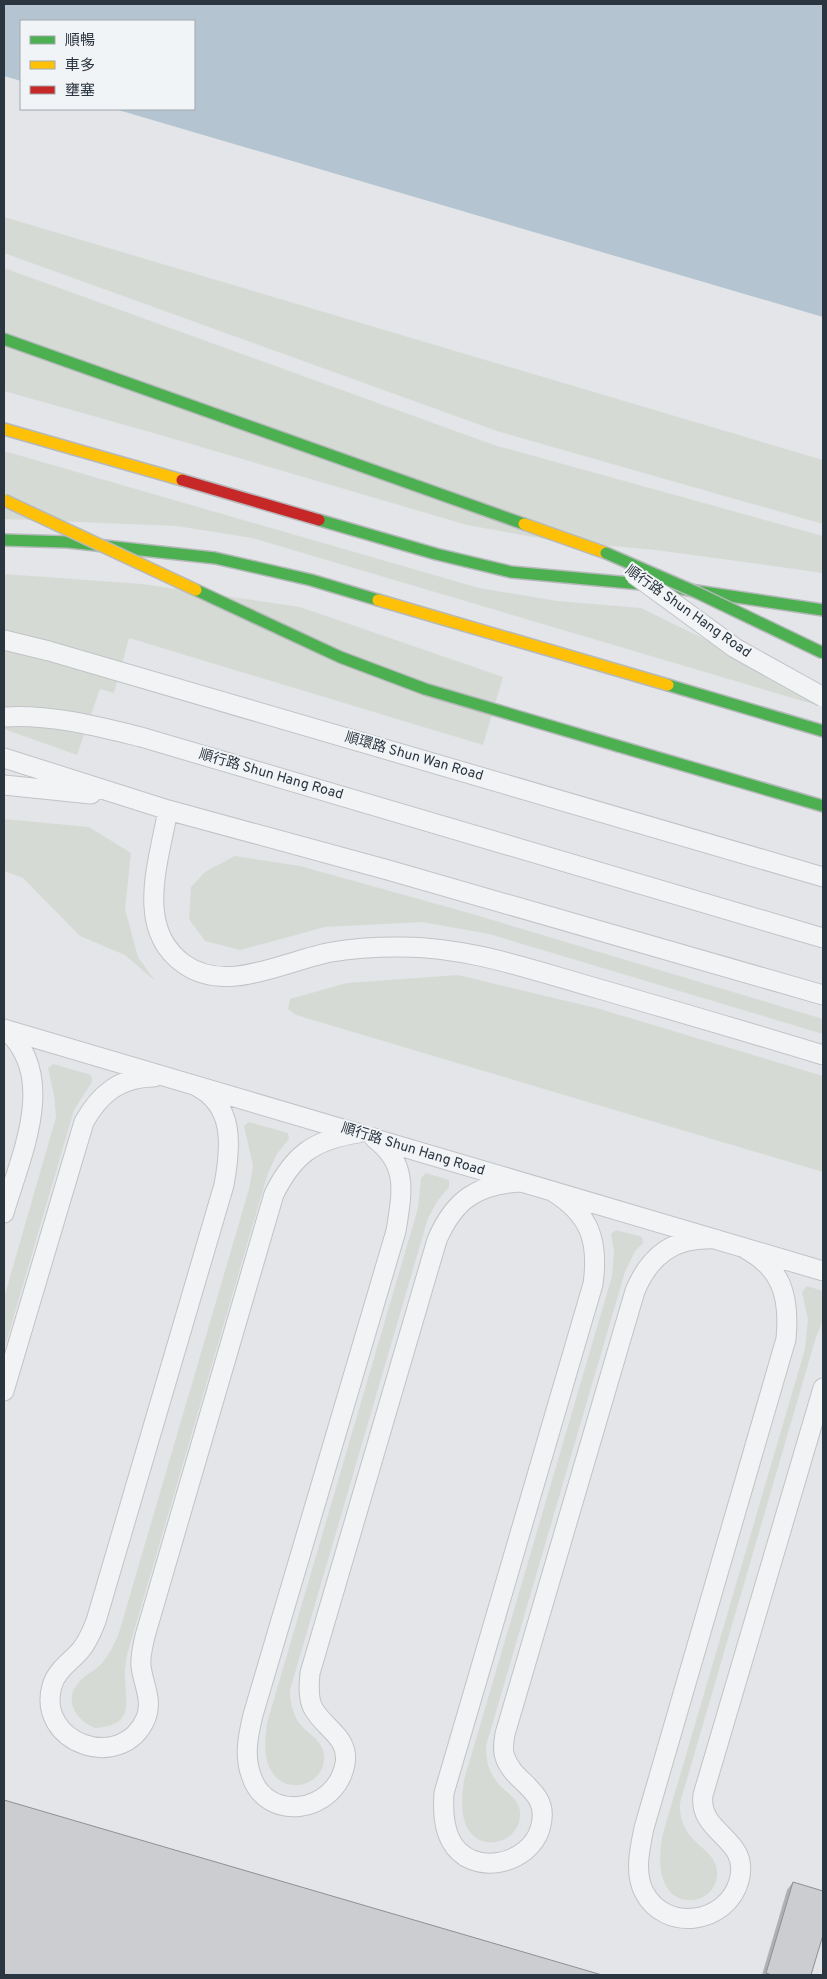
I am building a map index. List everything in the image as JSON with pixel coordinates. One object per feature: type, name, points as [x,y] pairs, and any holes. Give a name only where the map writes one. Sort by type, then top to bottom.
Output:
[{"type":"highway","points":[[4,339],[606,553],[698,593],[823,653]]},
{"type":"highway","points":[[4,429],[436,554],[511,572],[663,586],[823,610]]},
{"type":"highway","points":[[4,500],[340,657],[425,689],[823,806]]},
{"type":"highway","points":[[4,540],[68,542],[215,558],[292,576],[823,731]]},
{"type":"lane","name":"順行路 Shun Hang Road","points":[[606,553],[735,648],[823,697]]},
{"type":"lane","name":"順環路 Shun Wan Road","points":[[4,640],[49,651],[247,708],[823,877]]},
{"type":"lane","name":"順行路 Shun Hang Road","points":[[4,717],[26,716],[100,727],[823,938]]},
{"type":"lane","points":[[4,758],[168,810],[398,873],[822,995]]},
{"type":"lane","points":[[4,785],[88,794],[168,810]]},
{"type":"lane","points":[[168,810],[155,887],[155,923],[162,941],[172,954],[197,972],[231,977],[251,974],[301,958],[369,947],[435,949],[469,954],[521,966],[823,1054]]},
{"type":"lane","name":"順行路 Shun Hang Road","points":[[4,1029],[823,1271]]},
{"type":"lane","points":[[4,1029],[26,1054],[32,1080],[33,1095],[29,1128],[4,1213]]},
{"type":"lane","points":[[4,1391],[79,1134],[92,1108],[108,1089],[120,1083],[145,1077],[173,1079]]},
{"type":"lane","points":[[196,1086],[215,1097],[225,1116],[228,1146],[224,1185],[96,1621],[81,1650],[65,1664],[52,1687],[51,1711],[56,1722],[71,1738],[93,1748],[116,1746],[128,1739],[136,1732],[147,1716],[148,1695],[141,1664],[145,1636],[274,1194],[291,1165],[303,1153],[334,1137],[366,1136],[391,1153],[399,1170],[401,1192],[396,1232],[255,1706],[247,1743],[251,1777],[266,1797],[276,1803],[297,1807],[319,1802],[337,1787],[345,1764],[342,1743],[313,1708],[309,1692],[310,1673],[437,1240],[443,1226],[462,1201],[480,1190],[507,1182],[521,1182]]},
{"type":"lane","points":[[552,1191],[571,1205],[588,1229],[596,1254],[596,1265],[593,1284],[444,1793],[444,1820],[452,1843],[461,1852],[481,1863],[496,1863],[520,1855],[535,1840],[540,1829],[542,1817],[538,1797],[509,1765],[504,1756],[505,1734],[635,1291],[648,1265],[666,1250],[690,1240],[715,1239]]},
{"type":"lane","points":[[742,1247],[763,1260],[778,1277],[788,1308],[786,1339],[644,1828],[639,1854],[640,1877],[644,1891],[650,1901],[671,1916],[692,1919],[714,1913],[729,1900],[736,1890],[741,1866],[738,1854],[704,1814],[702,1806],[703,1795],[823,1388]]},
{"type":"shaded area","points":[[4,217],[823,460],[823,524],[497,431],[4,253]]},
{"type":"shaded area","points":[[4,268],[494,445],[823,536],[823,573],[656,550],[555,541],[467,525],[4,391]]},
{"type":"shaded area","points":[[4,451],[479,588],[557,601],[641,608],[739,656],[823,702],[823,707],[252,538],[177,526],[4,519]]},
{"type":"shaded area","points":[[4,574],[142,584],[300,607],[503,677],[483,745],[129,638],[114,693],[100,689],[77,755],[4,729]]},
{"type":"shaded area","points":[[4,819],[89,827],[131,853],[125,909],[138,957],[155,981],[125,955],[80,936],[23,878],[4,871]]},
{"type":"shaded area","points":[[235,856],[300,866],[469,913],[823,1019],[823,1034],[489,934],[422,922],[325,927],[240,950],[205,941],[189,919],[191,887],[205,872]]},
{"type":"shaded area","points":[[458,975],[600,1009],[823,1076],[823,1172],[296,1015],[288,1009],[290,999],[347,983]]},
{"type":"shaded area","points":[[53,1064],[91,1075],[92,1082],[74,1110],[4,1350],[4,1298],[56,1117],[54,1095],[48,1068]]},
{"type":"shaded area","points":[[249,1122],[288,1133],[289,1139],[277,1154],[268,1173],[127,1655],[125,1713],[122,1719],[116,1723],[96,1728],[78,1716],[72,1704],[72,1697],[80,1680],[99,1666],[111,1650],[118,1636],[249,1189],[253,1166],[244,1126]]},
{"type":"shaded area","points":[[426,1173],[449,1180],[449,1187],[438,1200],[428,1218],[290,1690],[290,1698],[297,1720],[319,1742],[324,1753],[324,1760],[318,1775],[312,1780],[305,1784],[289,1784],[275,1776],[268,1764],[265,1750],[267,1723],[418,1208],[421,1178]]},
{"type":"shaded area","points":[[616,1230],[642,1237],[643,1243],[635,1251],[625,1272],[486,1746],[491,1774],[518,1804],[520,1809],[519,1824],[508,1837],[501,1841],[485,1842],[470,1832],[464,1820],[462,1806],[464,1780],[612,1276],[614,1252],[611,1234]]},
{"type":"shaded area","points":[[807,1286],[823,1291],[823,1321],[816,1337],[680,1803],[681,1818],[686,1829],[692,1838],[713,1859],[717,1877],[709,1893],[694,1900],[686,1900],[678,1898],[671,1893],[663,1880],[660,1862],[662,1837],[805,1349],[808,1319],[802,1292]]},
{"type":"water","points":[[4,4],[823,4],[823,317],[118,110],[195,110],[195,20],[20,20],[20,81],[4,76]]},
{"type":"building","points":[[4,1800],[602,1975],[4,1975]]},
{"type":"building","points":[[793,1882],[823,1891],[823,1935],[811,1975],[772,1975],[766,1973]]},
{"type":"traffic: fast","points":[[4,339],[524,524]]},
{"type":"traffic: fast","points":[[319,520],[436,554],[511,572],[663,586],[823,610]]},
{"type":"traffic: fast","points":[[4,540],[68,542],[215,558],[311,580],[378,600]]},
{"type":"traffic: fast","points":[[606,553],[698,593],[823,653]]},
{"type":"traffic: fast","points":[[196,590],[340,657],[425,689],[618,746]]},
{"type":"traffic: fast","points":[[668,685],[823,731]]},
{"type":"traffic: fast","points":[[618,746],[823,806]]},
{"type":"traffic: slow","points":[[4,429],[182,480]]},
{"type":"traffic: slow","points":[[4,500],[196,590]]},
{"type":"traffic: slow","points":[[524,524],[606,553]]},
{"type":"traffic: slow","points":[[378,600],[668,685]]},
{"type":"traffic: jam","points":[[182,480],[319,520]]}]
